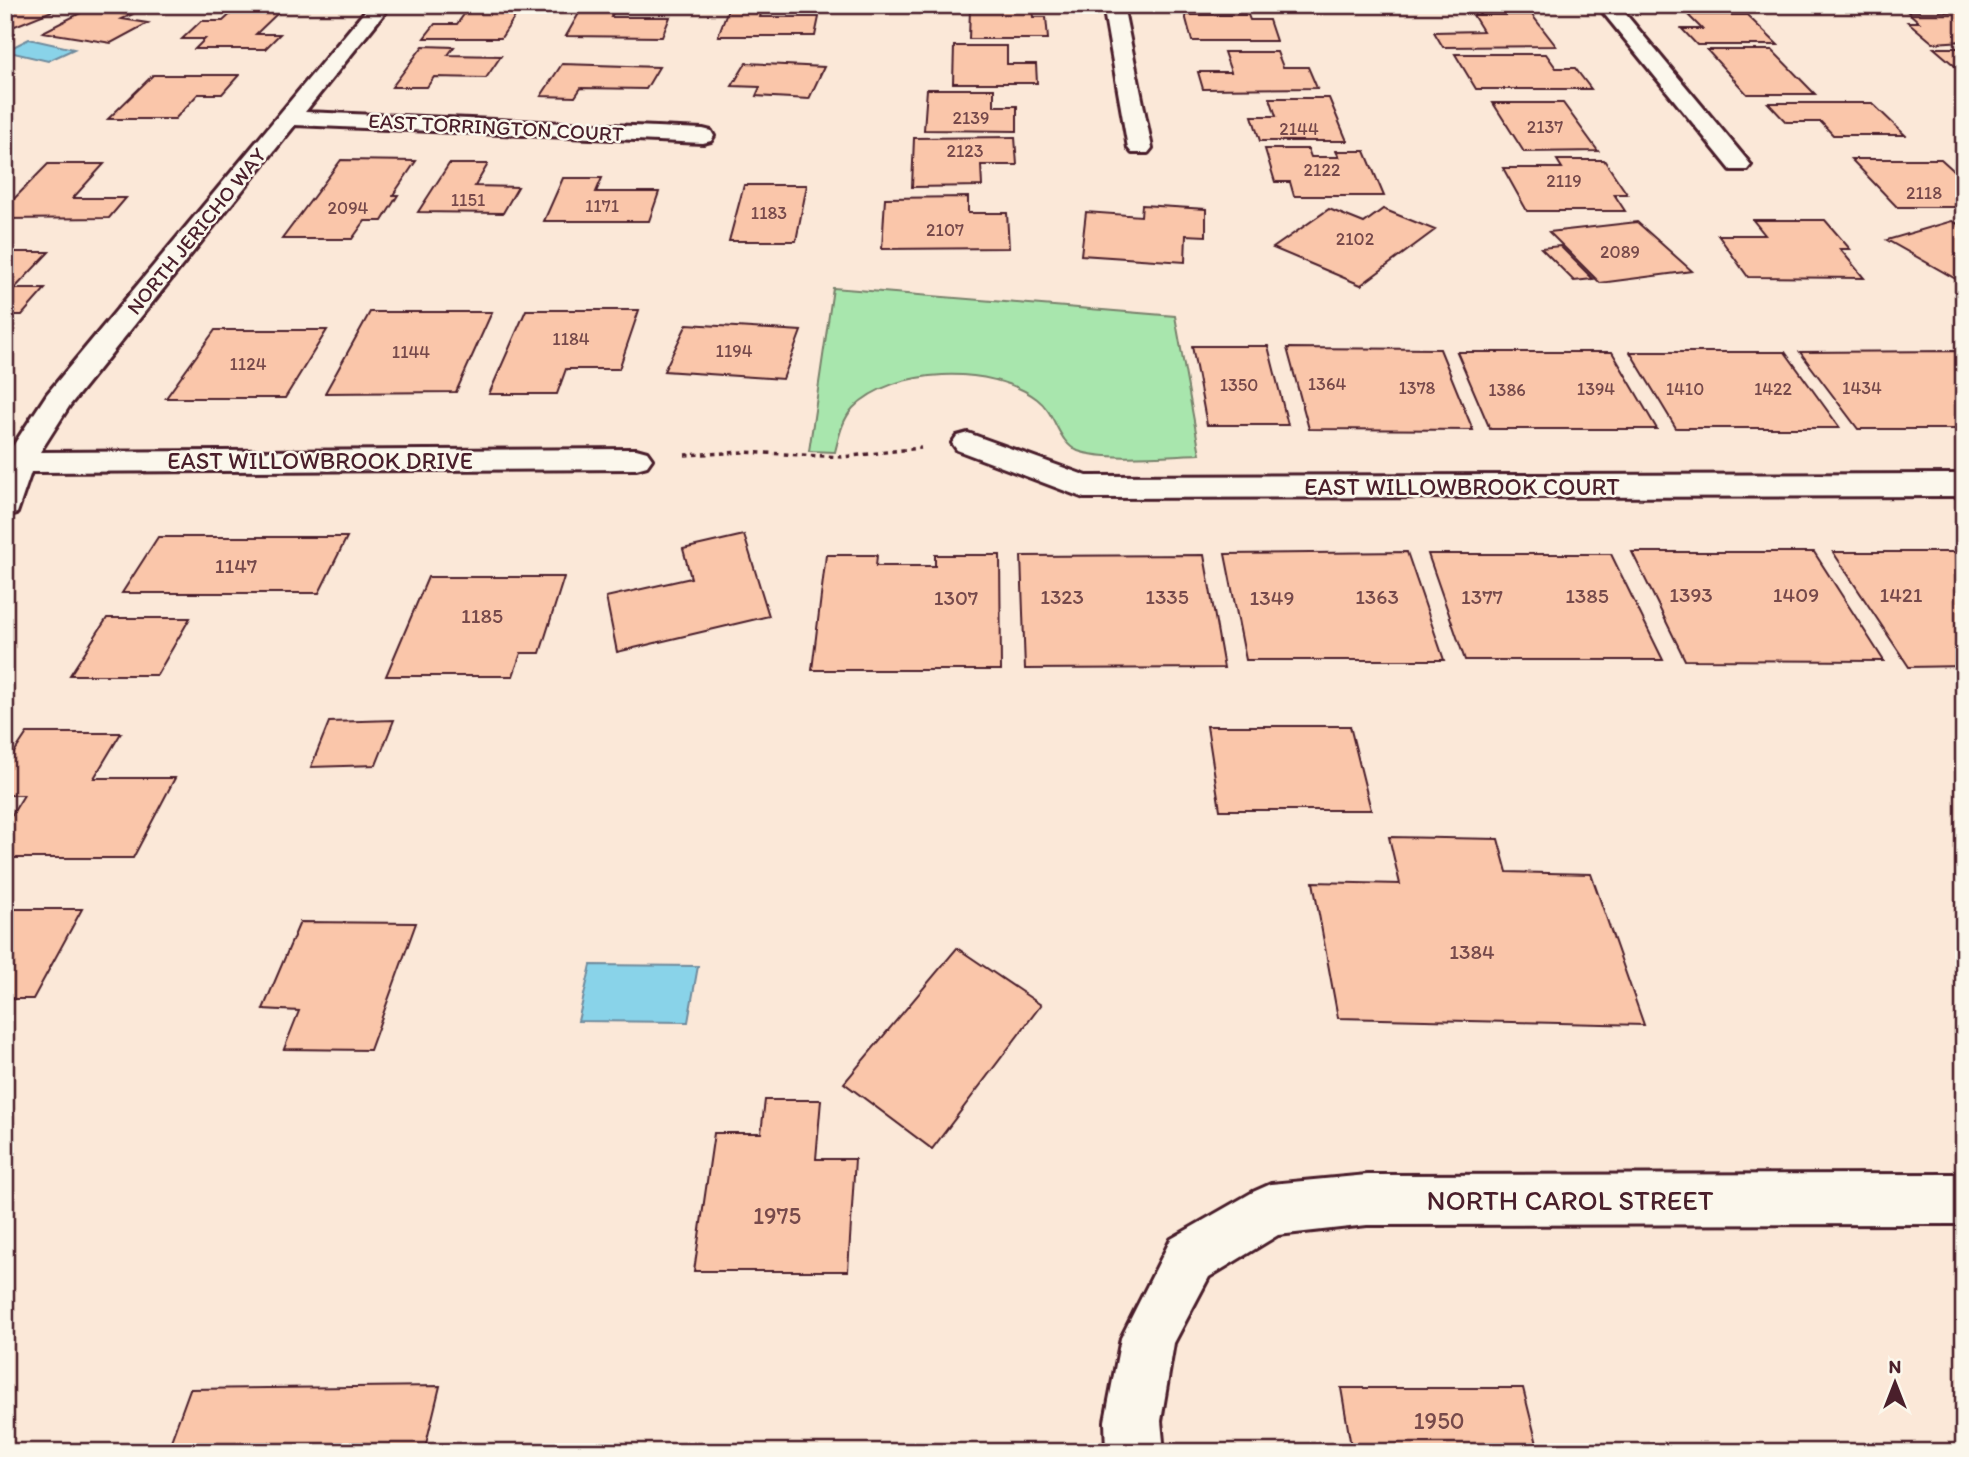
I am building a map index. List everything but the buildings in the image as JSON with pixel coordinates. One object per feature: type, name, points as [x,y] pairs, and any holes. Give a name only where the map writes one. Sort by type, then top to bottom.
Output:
[{"type":"street","name":"NORTH JERICHO WAY","points":[[5,505],[12,462],[58,400],[381,5]]},
{"type":"street","points":[[1112,5],[1140,148]]},
{"type":"street","points":[[1607,5],[1739,165]]},
{"type":"street","name":"EAST TORRINGTON COURT","points":[[289,118],[703,136]]},
{"type":"street","name":"EAST WILLOWBROOK COURT","points":[[968,443],[1084,487],[1964,485]]},
{"type":"street","name":"EAST WILLOWBROOK DRIVE","points":[[12,462],[636,459]]},
{"type":"street","name":"NORTH CAROL STREET","points":[[1135,1452],[1133,1421],[1148,1338],[1190,1258],[1271,1210],[1367,1200],[1964,1199]]},
{"type":"path","points":[[636,459],[713,452],[842,457],[968,443]]},
{"type":"green space","points":[[833,288],[1175,316],[1200,454],[1120,457],[1078,451],[1061,435],[1043,405],[1018,388],[994,380],[943,375],[892,384],[871,394],[849,413],[841,429],[835,452],[809,451]]},
{"type":"water","points":[[29,39],[74,49],[48,61],[5,51]]},
{"type":"water","points":[[591,965],[698,966],[688,1022],[578,1021]]}]
